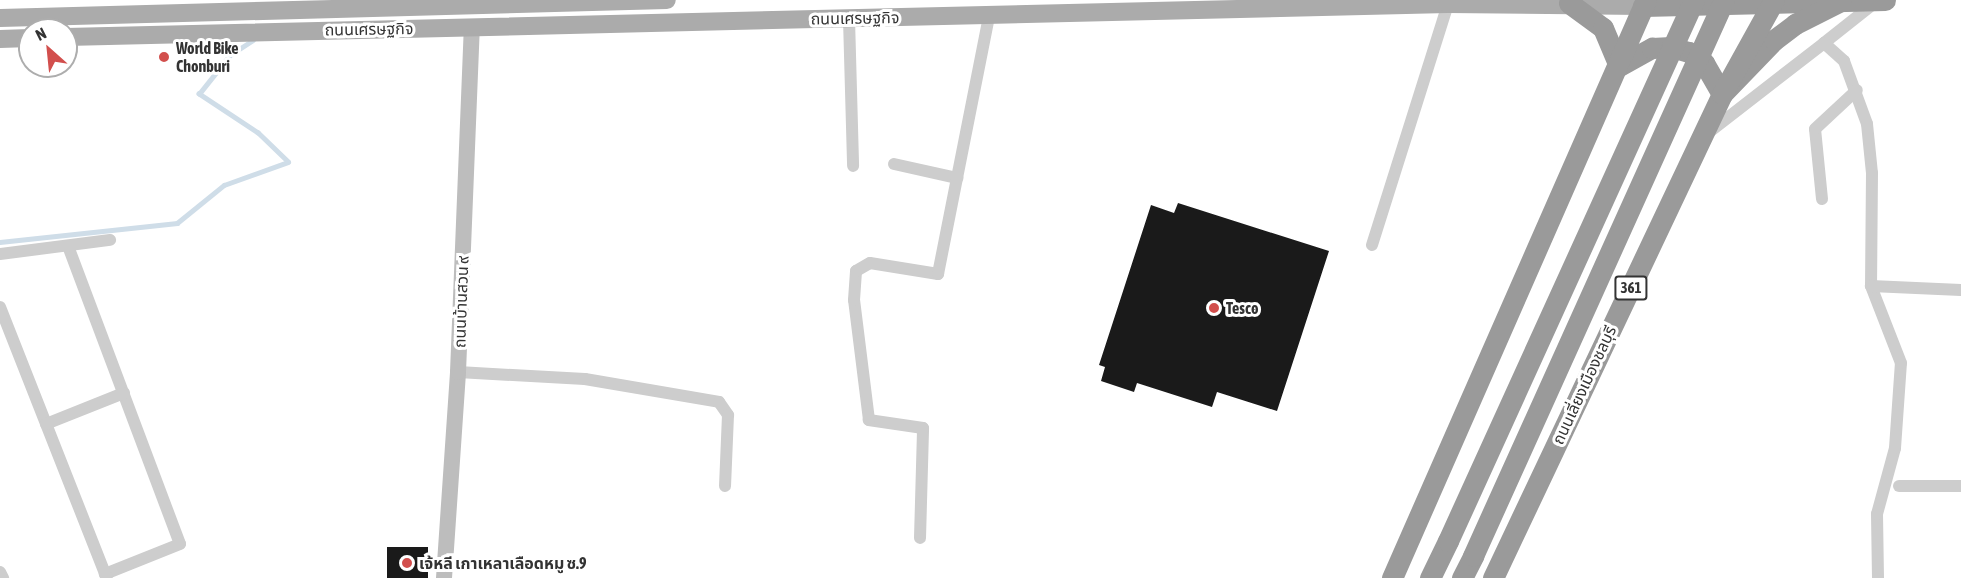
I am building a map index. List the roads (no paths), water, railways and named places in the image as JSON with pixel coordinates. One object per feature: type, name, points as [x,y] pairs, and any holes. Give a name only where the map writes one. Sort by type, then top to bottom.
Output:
[{"type":"highway","points":[[1430,578],[1694,0]]},
{"type":"highway","name":"ถนนเลี่ยงเมืองชลบุรี","points":[[1462,578],[1724,0]]},
{"type":"highway","points":[[1392,578],[1645,3],[1885,0]]},
{"type":"highway","name":"ถนนเลี่ยงเมืองชลบุรี","points":[[1493,578],[1700,139],[1722,94],[1774,1]]},
{"type":"highway","points":[[1619,66],[1652,48],[1671,47],[1689,52],[1704,63],[1722,94],[1774,40],[1795,24],[1841,1]]},
{"type":"highway","points":[[1569,3],[1603,28],[1619,66]]},
{"type":"main road","name":"ถนนเศรษฐกิจ","points":[[0,18],[667,0]]},
{"type":"main road","name":"ถนนเศรษฐกิจ","points":[[78,37],[989,16],[1154,6],[1645,3]]},
{"type":"main road","points":[[472,6],[472,27]]},
{"type":"main road","points":[[0,39],[18,38]]},
{"type":"street","points":[[1700,139],[1878,0]]},
{"type":"street","points":[[1372,245],[1448,4]]},
{"type":"street","points":[[920,538],[923,428],[868,420],[854,300],[856,271],[870,263],[938,274],[989,16]]},
{"type":"street","points":[[849,19],[854,166]]},
{"type":"street","name":"ถนนบ้านสวน ๙","points":[[444,578],[458,372],[472,27]]},
{"type":"street","points":[[1824,43],[1844,61],[1857,90],[1867,124],[1872,173],[1871,286],[1901,363],[1895,448],[1877,514],[1878,578]]},
{"type":"street","points":[[1822,199],[1815,129],[1857,90]]},
{"type":"street","points":[[894,164],[957,178]]},
{"type":"street","points":[[0,254],[110,240]]},
{"type":"street","points":[[0,308],[106,576],[180,544],[68,246]]},
{"type":"street","points":[[1871,286],[1961,290]]},
{"type":"street","points":[[458,372],[585,379],[719,402],[728,415],[725,486]]},
{"type":"street","points":[[46,424],[124,393]]},
{"type":"street","points":[[1899,486],[1961,486]]},
{"type":"street","points":[[0,572],[3,578]]},
{"type":"waterway","points":[[0,242],[177,223],[224,185],[288,162],[258,133],[199,94],[230,55],[253,40]]},
{"type":"place","name":"World Bike Chonburi","points":[[164,57]]},
{"type":"place","name":"Tesco","points":[[1214,308]]},
{"type":"place","name":"เจ้หลี เกาเหลาเลือดหมู ซ.9","points":[[407,563]]}]
